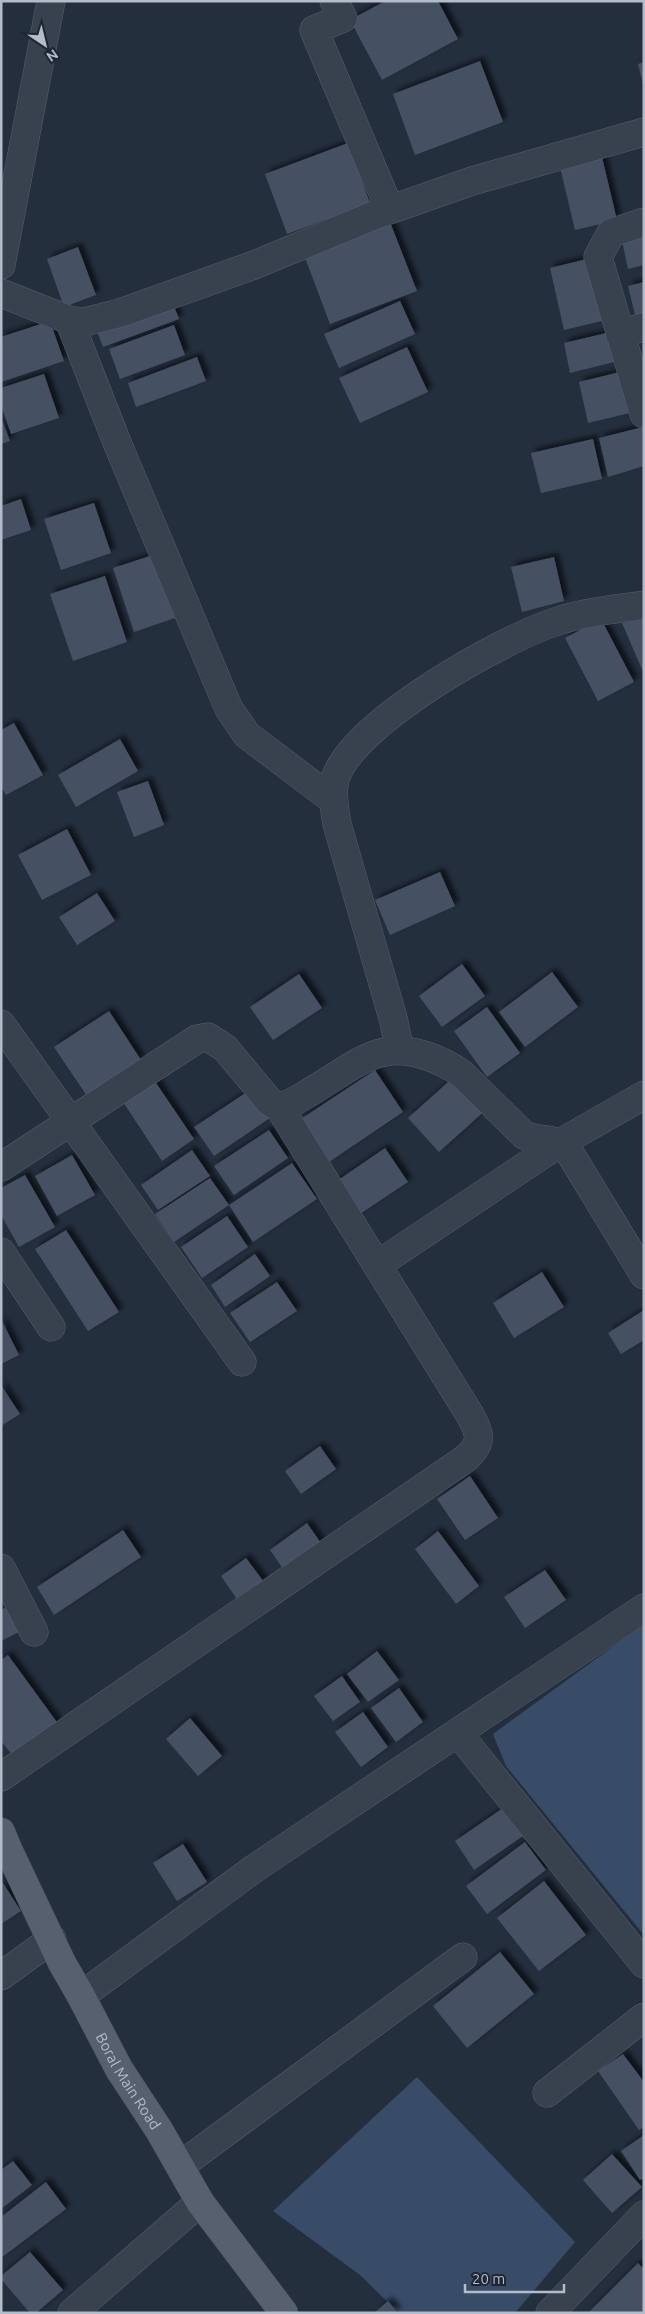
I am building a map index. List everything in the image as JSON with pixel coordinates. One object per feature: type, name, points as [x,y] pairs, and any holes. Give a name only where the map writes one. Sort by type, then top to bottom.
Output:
[{"type":"main road","name":"Boral Main Road","points":[[1,1832],[62,1963],[119,2069],[159,2130],[200,2202],[284,2313]]},
{"type":"street","points":[[1,265],[51,1]]},
{"type":"street","points":[[334,1],[342,18],[314,30],[390,210]]},
{"type":"street","points":[[1,293],[68,320],[84,322],[120,313],[254,265],[390,210],[472,181],[644,132]]},
{"type":"street","points":[[643,406],[632,330],[598,257],[611,233],[644,222]]},
{"type":"street","points":[[68,320],[229,709],[253,740],[333,800]]},
{"type":"street","points":[[400,1051],[393,1018],[337,824],[333,800],[335,779],[345,760],[368,734],[408,703],[493,651],[558,621],[644,605]]},
{"type":"street","points":[[1,1024],[242,1362]]},
{"type":"street","points":[[1,1777],[457,1465],[473,1452],[480,1437],[478,1429],[279,1107],[270,1102],[225,1048],[208,1038],[189,1043],[70,1121],[3,1162]]},
{"type":"street","points":[[279,1107],[318,1088],[368,1058],[384,1052],[400,1051],[425,1055],[451,1066],[462,1073],[524,1135],[560,1143],[568,1150],[644,1275]]},
{"type":"street","points":[[377,1265],[560,1143],[644,1095]]},
{"type":"street","points":[[1,1252],[51,1327]]},
{"type":"street","points":[[1,1568],[34,1632]]},
{"type":"street","points":[[81,1996],[255,1868],[644,1608]]},
{"type":"street","points":[[458,1734],[644,1964]]},
{"type":"street","points":[[1,1976],[52,1939]]},
{"type":"street","points":[[180,2166],[463,1957]]},
{"type":"street","points":[[546,2093],[644,2017]]},
{"type":"street","points":[[72,2313],[200,2202]]},
{"type":"street","points":[[550,2313],[641,2225]]},
{"type":"water","points":[[644,1624],[644,1935],[506,1766],[493,1734]]},
{"type":"water","points":[[417,2077],[575,2242],[515,2313],[399,2313],[360,2275],[273,2211]]},
{"type":"building","points":[[385,1],[438,1],[458,39],[382,80],[350,20]]},
{"type":"building","points":[[480,61],[503,122],[415,155],[393,94]]},
{"type":"building","points":[[644,62],[644,84],[643,84],[638,64]]},
{"type":"building","points":[[348,143],[370,203],[287,234],[265,174]]},
{"type":"building","points":[[601,153],[617,220],[575,230],[559,163]]},
{"type":"building","points":[[390,222],[417,291],[330,324],[304,255]]},
{"type":"building","points":[[644,231],[644,265],[628,269],[621,236]]},
{"type":"building","points":[[78,247],[96,295],[64,307],[47,259]]},
{"type":"building","points":[[595,257],[610,319],[564,330],[550,268]]},
{"type":"building","points":[[644,282],[644,317],[636,319],[628,286]]},
{"type":"building","points":[[172,301],[179,319],[103,347],[96,329]]},
{"type":"building","points":[[400,301],[415,334],[339,368],[324,334]]},
{"type":"building","points":[[50,321],[64,361],[1,382],[1,337]]},
{"type":"building","points":[[174,325],[185,355],[120,379],[109,349]]},
{"type":"building","points":[[615,331],[622,360],[570,373],[564,343]]},
{"type":"building","points":[[407,347],[428,392],[360,423],[339,378]]},
{"type":"building","points":[[197,357],[206,381],[136,407],[128,383]]},
{"type":"building","points":[[624,371],[634,412],[588,423],[579,382]]},
{"type":"building","points":[[44,374],[59,418],[11,434],[1,405],[1,388]]},
{"type":"building","points":[[1,417],[10,441],[1,444]]},
{"type":"building","points":[[643,427],[644,466],[608,477],[599,438]]},
{"type":"building","points":[[593,439],[602,479],[541,493],[531,453]]},
{"type":"building","points":[[21,499],[31,530],[1,540],[1,506]]},
{"type":"building","points":[[94,503],[111,553],[61,570],[44,519]]},
{"type":"building","points":[[159,553],[181,616],[134,632],[113,568]]},
{"type":"building","points":[[554,557],[564,601],[522,612],[511,567]]},
{"type":"building","points":[[105,576],[127,642],[73,661],[50,594]]},
{"type":"building","points":[[644,617],[644,674],[622,623]]},
{"type":"building","points":[[601,619],[634,682],[598,701],[565,638]]},
{"type":"building","points":[[14,723],[43,775],[6,795],[1,787],[1,730]]},
{"type":"building","points":[[120,739],[138,771],[76,807],[58,775]]},
{"type":"building","points":[[148,781],[164,825],[134,837],[117,792]]},
{"type":"building","points":[[67,829],[91,875],[42,900],[18,855]]},
{"type":"building","points":[[440,872],[455,906],[390,935],[375,900]]},
{"type":"building","points":[[97,893],[115,921],[77,945],[59,917]]},
{"type":"building","points":[[462,964],[485,996],[442,1027],[419,996]]},
{"type":"building","points":[[552,972],[578,1007],[525,1047],[499,1012]]},
{"type":"building","points":[[299,974],[322,1008],[273,1040],[250,1007]]},
{"type":"building","points":[[487,1007],[520,1053],[487,1077],[454,1031]]},
{"type":"building","points":[[109,1011],[141,1060],[87,1096],[54,1047]]},
{"type":"building","points":[[375,1070],[403,1112],[329,1162],[301,1119]]},
{"type":"building","points":[[458,1073],[489,1107],[439,1152],[408,1118]]},
{"type":"building","points":[[154,1080],[194,1139],[162,1161],[123,1102]]},
{"type":"building","points":[[253,1088],[273,1116],[214,1156],[194,1127]]},
{"type":"building","points":[[269,1130],[288,1158],[234,1195],[214,1166]]},
{"type":"building","points":[[385,1148],[408,1182],[354,1218],[331,1185]]},
{"type":"building","points":[[192,1150],[210,1176],[158,1210],[141,1185]]},
{"type":"building","points":[[72,1155],[95,1195],[57,1216],[35,1176]]},
{"type":"building","points":[[292,1163],[317,1199],[253,1242],[229,1205]]},
{"type":"building","points":[[25,1175],[55,1227],[19,1247],[1,1215],[1,1188]]},
{"type":"building","points":[[210,1178],[229,1205],[174,1242],[155,1214]]},
{"type":"building","points":[[227,1216],[248,1247],[202,1278],[181,1247]]},
{"type":"building","points":[[66,1230],[119,1312],[88,1331],[35,1249]]},
{"type":"building","points":[[255,1254],[270,1276],[225,1307],[211,1285]]},
{"type":"building","points":[[542,1272],[564,1307],[514,1338],[493,1303]]},
{"type":"building","points":[[277,1282],[297,1311],[250,1342],[230,1313]]},
{"type":"building","points":[[644,1310],[644,1340],[621,1354],[608,1333]]},
{"type":"building","points":[[1,1319],[19,1355],[1,1364]]},
{"type":"building","points":[[1,1385],[20,1414],[1,1426]]},
{"type":"building","points":[[320,1446],[336,1469],[301,1494],[285,1471]]},
{"type":"building","points":[[470,1476],[498,1518],[465,1540],[437,1499]]},
{"type":"building","points":[[307,1523],[325,1549],[288,1576],[270,1550]]},
{"type":"building","points":[[123,1530],[141,1557],[54,1615],[37,1587]]},
{"type":"building","points":[[438,1531],[479,1586],[456,1604],[415,1549]]},
{"type":"building","points":[[246,1558],[267,1586],[241,1605],[221,1576]]},
{"type":"building","points":[[545,1570],[566,1600],[525,1628],[504,1597]]},
{"type":"building","points":[[14,1603],[27,1628],[1,1641],[1,1610]]},
{"type":"building","points":[[377,1651],[399,1680],[368,1702],[347,1674]]},
{"type":"building","points":[[8,1655],[59,1725],[14,1757],[1,1741],[1,1660]]},
{"type":"building","points":[[342,1676],[360,1702],[333,1721],[314,1696]]},
{"type":"building","points":[[399,1688],[423,1722],[396,1742],[371,1708]]},
{"type":"building","points":[[363,1712],[388,1747],[361,1767],[335,1732]]},
{"type":"building","points":[[190,1718],[222,1756],[198,1776],[166,1739]]},
{"type":"building","points":[[503,1808],[523,1836],[474,1870],[455,1841]]},
{"type":"building","points":[[525,1842],[546,1870],[487,1914],[466,1886]]},
{"type":"building","points":[[183,1844],[207,1882],[177,1901],[153,1863]]},
{"type":"building","points":[[1,1880],[21,1911],[1,1924]]},
{"type":"building","points":[[544,1881],[586,1935],[539,1971],[497,1918]]},
{"type":"building","points":[[500,1952],[534,1994],[467,2048],[433,2006]]},
{"type":"building","points":[[623,2054],[644,2082],[644,2127],[639,2130],[598,2071]]},
{"type":"building","points":[[644,2135],[644,2178],[640,2180],[621,2151]]},
{"type":"building","points":[[612,2154],[642,2187],[612,2213],[583,2180]]},
{"type":"building","points":[[13,2161],[32,2185],[1,2209],[1,2170]]},
{"type":"building","points":[[46,2182],[66,2209],[1,2258],[1,2217]]},
{"type":"building","points":[[30,2252],[63,2290],[36,2313],[30,2313],[1,2279],[1,2276]]},
{"type":"building","points":[[638,2263],[644,2269],[644,2313],[588,2313]]},
{"type":"building","points":[[388,2301],[398,2313],[374,2313]]}]
